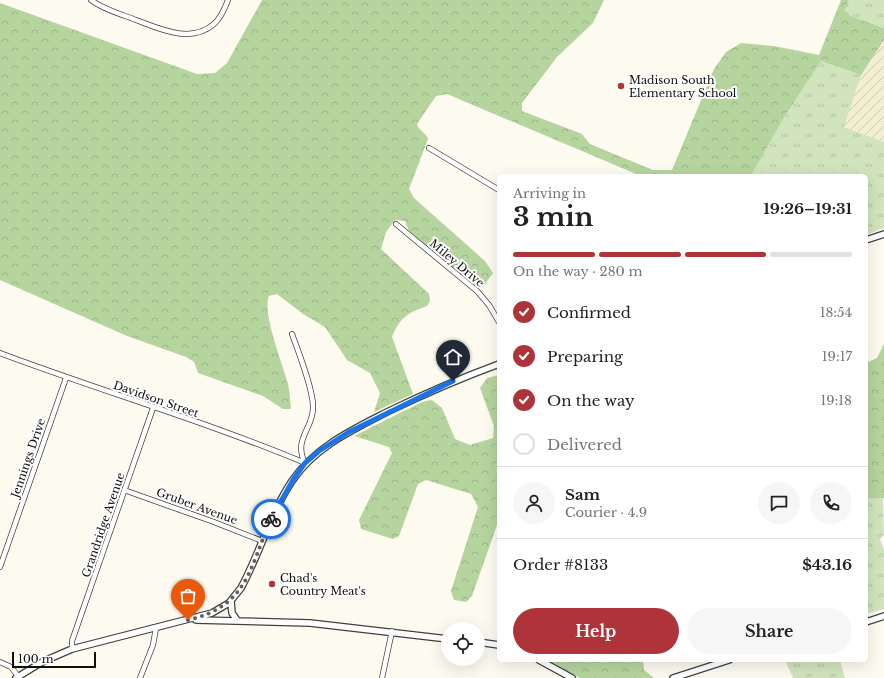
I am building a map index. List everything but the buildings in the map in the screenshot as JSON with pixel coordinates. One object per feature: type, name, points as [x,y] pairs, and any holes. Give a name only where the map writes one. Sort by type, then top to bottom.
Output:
[{"type":"street","points":[[91,0],[102,6],[159,29],[184,34],[196,32],[214,24],[228,0]]},
{"type":"street","points":[[428,148],[497,189]]},
{"type":"street","name":"Miley Drive","points":[[396,224],[476,291],[489,305],[497,319]]},
{"type":"street","points":[[868,239],[884,234]]},
{"type":"street","points":[[292,334],[313,406],[301,446],[302,456],[305,463]]},
{"type":"street","name":"Davidson Street","points":[[0,353],[66,378],[211,427],[305,463]]},
{"type":"street","points":[[0,662],[11,667],[17,677],[42,662],[72,649],[188,620],[212,613],[224,607],[231,601],[241,588],[281,498],[305,463],[335,440],[377,417],[444,384],[497,365]]},
{"type":"street","name":"Jennings Drive","points":[[0,567],[66,378]]},
{"type":"street","name":"Grandridge Avenue","points":[[72,649],[72,641],[153,408]]},
{"type":"street","name":"Gruber Avenue","points":[[124,490],[262,541]]},
{"type":"street","points":[[231,601],[232,613],[237,620]]},
{"type":"street","points":[[868,621],[884,616]]},
{"type":"street","points":[[188,620],[237,620],[310,623],[392,631],[441,638]]},
{"type":"street","points":[[140,678],[153,645],[156,628]]},
{"type":"street","points":[[382,678],[392,631]]},
{"type":"street","points":[[485,643],[497,645]]},
{"type":"street","points":[[543,662],[572,678]]},
{"type":"street","points":[[673,678],[723,662]]},
{"type":"shaded area","points":[[884,40],[884,142],[844,127],[861,75]]},
{"type":"green space","points":[[262,0],[604,0],[593,23],[557,57],[522,103],[522,111],[582,134],[590,144],[653,170],[672,170],[714,69],[726,52],[741,43],[774,46],[819,55],[841,0],[849,0],[845,10],[851,16],[884,28],[884,40],[861,75],[821,61],[785,116],[752,174],[636,174],[447,94],[436,96],[417,124],[428,139],[409,189],[414,198],[485,261],[493,273],[482,288],[475,287],[409,231],[405,221],[395,220],[386,232],[381,249],[429,294],[430,301],[427,306],[405,317],[398,325],[392,337],[413,394],[374,412],[380,393],[370,373],[347,360],[325,327],[303,314],[277,294],[269,296],[268,314],[288,384],[291,409],[283,409],[263,396],[198,373],[194,362],[186,357],[127,336],[0,280],[0,3],[197,74],[215,73],[227,63]]},
{"type":"green space","points":[[849,0],[884,0],[884,28],[851,16],[845,10]]},
{"type":"green space","points":[[821,61],[861,75],[844,127],[884,142],[884,228],[868,234],[868,174],[752,174],[785,116]]},
{"type":"green space","points":[[884,344],[884,498],[868,498],[868,362],[877,358]]},
{"type":"green space","points":[[497,376],[497,525],[472,596],[466,602],[454,600],[451,591],[478,507],[471,494],[426,480],[418,484],[399,536],[393,539],[361,529],[359,520],[392,453],[389,447],[354,436],[422,402],[432,400],[442,408],[455,439],[470,445],[493,438],[494,426],[480,388],[487,378]]},
{"type":"green space","points":[[883,497],[884,535],[880,539],[884,549],[884,609],[868,613],[868,498]]},
{"type":"green space","points":[[549,662],[643,662],[644,670],[654,678],[580,678]]},
{"type":"green space","points":[[786,662],[841,662],[845,678],[793,678]]},
{"type":"way so far","points":[[188,620],[198,618],[222,608],[238,594],[249,572],[271,519]]},
{"type":"place","name":"Madison South Elementary School","points":[[621,86]]},
{"type":"place","name":"Chad's Country Meat's","points":[[272,584]]},
{"type":"route","points":[[271,519],[281,498],[293,480],[305,463],[319,451],[349,432],[444,384],[453,381]]}]
